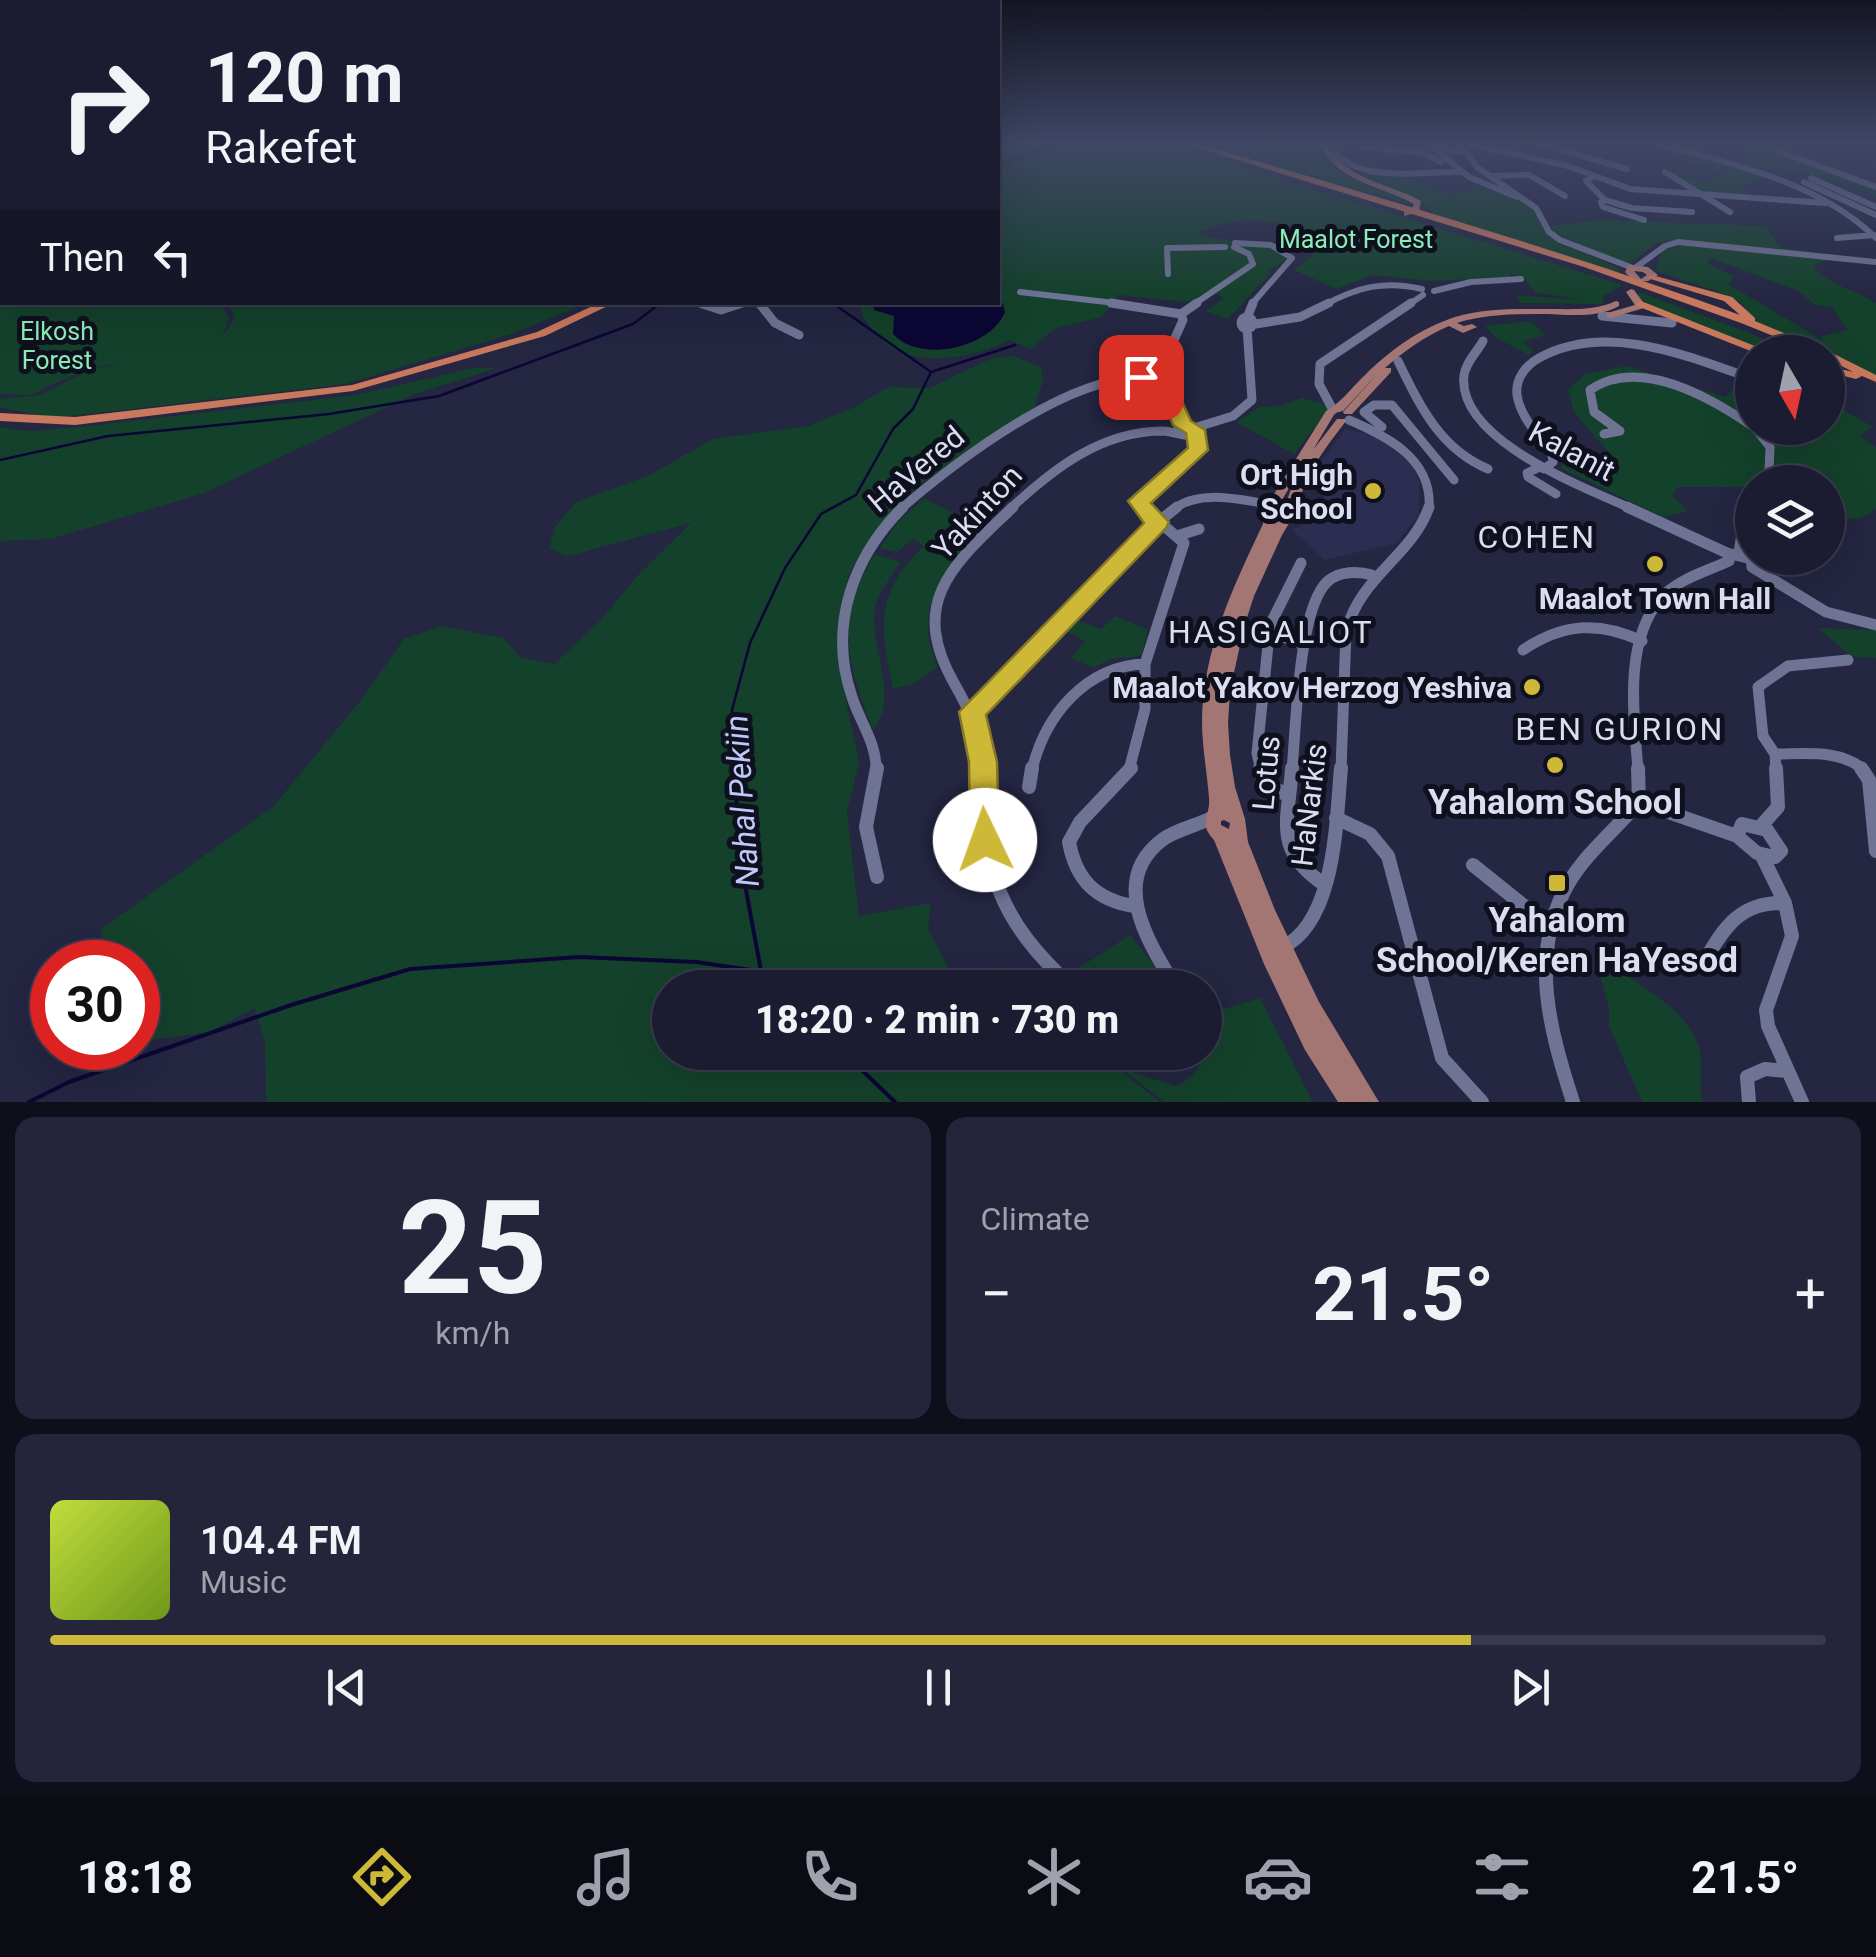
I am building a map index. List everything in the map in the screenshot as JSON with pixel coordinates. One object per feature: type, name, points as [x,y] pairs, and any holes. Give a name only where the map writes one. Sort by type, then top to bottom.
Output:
[{"type":"highway","points":[[1362,195],[1412,208],[1705,306],[1773,335]]},
{"type":"highway","points":[[1366,195],[1412,208],[1772,335]]},
{"type":"highway","points":[[1635,287],[1671,282],[1717,294],[1775,335]]},
{"type":"highway","points":[[1635,287],[1687,323],[1735,343]]},
{"type":"highway","points":[[1705,306],[1732,306],[1717,294]]},
{"type":"highway","points":[[482,353],[548,329],[596,305]]},
{"type":"highway","points":[[0,417],[51,422],[85,420],[353,388],[482,353],[565,325],[605,305]]},
{"type":"highway","points":[[1845,369],[1872,381]]},
{"type":"main road","points":[[1403,195],[1412,208]]},
{"type":"main road","points":[[1368,1102],[1326,1037],[1224,825],[1223,679],[1247,598],[1307,470],[1340,415],[1398,361],[1435,337],[1463,326],[1527,316],[1602,316],[1635,287]]},
{"type":"main road","points":[[1350,1102],[1312,1043],[1270,958],[1218,803],[1207,717],[1213,661],[1223,625],[1268,524],[1267,507],[1340,415],[1399,350],[1463,326],[1522,312],[1605,311],[1635,287]]},
{"type":"main road","points":[[1267,507],[1289,514]]},
{"type":"street","points":[[1511,195],[1523,198]]},
{"type":"street","points":[[1519,195],[1540,212],[1549,232],[1635,287],[1672,323]]},
{"type":"street","points":[[1600,195],[1632,208],[1692,212]]},
{"type":"street","points":[[1703,195],[1730,209]]},
{"type":"street","points":[[1709,195],[1825,203]]},
{"type":"street","points":[[1808,195],[1859,220],[1875,236]]},
{"type":"street","points":[[1837,195],[1876,215]]},
{"type":"street","points":[[1846,195],[1876,207]]},
{"type":"street","points":[[1605,200],[1601,204],[1609,211],[1644,220]]},
{"type":"street","points":[[1837,238],[1875,236]]},
{"type":"street","points":[[1635,287],[1661,245],[1678,242],[1876,260]]},
{"type":"street","points":[[1168,274],[1167,248],[1205,250],[1271,245],[1292,258],[1288,268],[1256,292],[1250,323],[1292,321],[1370,282],[1392,282],[1435,296],[1434,291],[1465,283],[1521,279]]},
{"type":"street","points":[[1181,314],[1253,264],[1249,254],[1231,246]]},
{"type":"street","points":[[1020,292],[1171,310],[1181,314],[1183,320],[1162,367],[1152,379],[1172,394],[1198,450],[1139,501],[1145,514],[1180,535],[1184,548],[1159,611],[1145,664],[1145,709],[1132,767],[1080,822],[1069,842],[1082,882],[1113,904],[1134,906]]},
{"type":"street","points":[[1340,415],[1319,384],[1320,364],[1422,292]]},
{"type":"street","points":[[699,305],[722,310],[740,305]]},
{"type":"street","points":[[761,305],[779,328],[799,335]]},
{"type":"street","name":"Yakinton","points":[[1052,970],[1017,934],[998,894],[985,840],[983,762],[972,712],[932,633],[934,607],[946,580],[1048,473],[1067,460],[1103,442],[1187,430],[1233,416],[1252,400],[1254,386],[1244,344],[1250,323]]},
{"type":"street","name":"Kalanit","points":[[1463,326],[1483,341],[1464,375],[1466,393],[1503,441],[1542,468],[1732,556],[1741,568],[1752,567],[1837,618],[1876,625]]},
{"type":"street","points":[[1556,494],[1527,472],[1554,462],[1517,396],[1518,382],[1537,358],[1561,348],[1610,343],[1688,356],[1735,373]]},
{"type":"street","points":[[1398,361],[1423,413],[1470,463],[1488,469]]},
{"type":"street","points":[[1604,434],[1620,432],[1594,412],[1590,390],[1608,376],[1621,374],[1666,383],[1735,415]]},
{"type":"street","name":"HaVered","points":[[877,877],[866,835],[877,760],[853,702],[840,636],[846,604],[867,550],[882,528],[920,491],[974,450],[1035,412],[1118,379],[1152,379]]},
{"type":"street","points":[[1389,438],[1389,432],[1364,416],[1368,408],[1380,403],[1392,405],[1454,480]]},
{"type":"street","name":"HaNarkis","points":[[1281,948],[1310,927],[1325,884],[1343,743],[1346,627],[1354,602],[1372,574],[1425,523],[1430,498],[1411,458],[1389,438],[1340,415]]},
{"type":"street","points":[[1430,451],[1452,446]]},
{"type":"street","points":[[972,712],[1158,522],[1181,504],[1199,498],[1230,498],[1267,507]]},
{"type":"street","points":[[1180,535],[1199,529]]},
{"type":"street","points":[[1573,1102],[1546,1013],[1545,960],[1550,926],[1570,881],[1638,802],[1632,699],[1642,641],[1659,599],[1732,556],[1735,548]]},
{"type":"street","points":[[1301,563],[1273,618],[1281,636],[1304,646]]},
{"type":"street","name":"Lotus","points":[[1325,884],[1304,871],[1291,856],[1286,842],[1304,646],[1321,590],[1330,579],[1356,572],[1372,574]]},
{"type":"street","points":[[1523,650],[1546,633],[1582,624],[1606,626],[1642,641]]},
{"type":"street","points":[[1268,645],[1256,753],[1258,770],[1272,790],[1289,796]]},
{"type":"street","points":[[1760,826],[1778,807],[1775,754],[1762,736],[1758,687],[1787,664],[1848,660]]},
{"type":"street","points":[[1029,787],[1030,766],[1044,736],[1096,674],[1109,667],[1145,664]]},
{"type":"street","points":[[1775,754],[1845,758],[1860,767],[1869,781],[1876,851]]},
{"type":"street","points":[[1860,767],[1876,764]]},
{"type":"street","points":[[1638,802],[1737,836],[1749,850],[1762,856],[1775,857],[1781,850],[1778,840],[1760,826],[1742,824],[1737,836]]},
{"type":"street","points":[[1336,818],[1370,834],[1388,856],[1442,1058],[1482,1102]]},
{"type":"street","points":[[1165,970],[1148,942],[1134,906],[1134,880],[1148,853],[1161,840],[1188,828],[1224,825]]},
{"type":"street","points":[[1762,856],[1785,902],[1792,936],[1766,1010],[1768,1026],[1802,1102]]},
{"type":"street","points":[[1472,865],[1498,879],[1517,904],[1550,926]]},
{"type":"street","points":[[1704,962],[1739,910],[1763,902],[1785,902]]},
{"type":"street","points":[[1749,1102],[1744,1085],[1747,1076],[1765,1069],[1787,1072]]},
{"type":"shaded area","points":[[1000,294],[1005,312],[997,325],[971,343],[937,350],[905,343],[893,334],[894,316],[874,310],[873,305],[1000,305]]},
{"type":"shaded area","name":"Ort High School","points":[[1345,429],[1375,435],[1411,464],[1419,481],[1419,515],[1396,543],[1325,560],[1292,530],[1316,518],[1327,486],[1320,463]]},
{"type":"green space","name":"Maalot Forest","points":[[1000,195],[1333,195],[1622,285],[1604,296],[1603,304],[1520,303],[1517,295],[1580,300],[1535,292],[1523,278],[1510,273],[1510,277],[1432,281],[1373,275],[1337,289],[1294,270],[1322,248],[1311,237],[1281,224],[1244,221],[1196,234],[1275,249],[1288,259],[1268,271],[1272,272],[1228,319],[1206,311],[1224,298],[1218,294],[1187,302],[1118,295],[1102,317],[1054,329],[1030,349],[1010,340],[976,353],[938,358],[901,352],[886,343],[860,305],[1000,305]]},
{"type":"green space","points":[[1378,195],[1399,195],[1410,204]]},
{"type":"green space","points":[[1408,195],[1507,195],[1519,199],[1533,211],[1549,237],[1616,267],[1626,278],[1434,214]]},
{"type":"green space","points":[[1599,220],[1765,226],[1782,248],[1854,257],[1684,240],[1656,243],[1627,266],[1554,232],[1551,226]]},
{"type":"green space","points":[[1686,245],[1827,260],[1814,266],[1832,281],[1876,303],[1876,376],[1845,362],[1845,335],[1826,335],[1848,330],[1831,307],[1815,305],[1799,291],[1711,258],[1707,263],[1735,277],[1728,284],[1814,335],[1785,335],[1747,315],[1744,305],[1724,294],[1656,271],[1662,250]]},
{"type":"green space","points":[[1639,292],[1754,335],[1735,335],[1735,339],[1639,297]]},
{"type":"green space","name":"Elkosh Forest","points":[[0,305],[220,305],[229,317],[222,338],[235,317],[229,305],[582,305],[512,334],[345,384],[71,416],[42,416],[0,407],[0,399],[41,395],[91,369],[127,363],[89,368],[31,395],[0,394]]},
{"type":"green space","points":[[1531,321],[1545,335],[1522,342],[1533,350],[1529,355],[1496,338],[1485,326]]},
{"type":"green space","points":[[1012,356],[1041,367],[1043,380],[1034,409],[916,487],[880,526],[850,572],[837,626],[840,672],[859,762],[847,812],[859,916],[931,903],[928,929],[950,970],[652,970],[652,1070],[1120,1070],[1160,1102],[266,1102],[265,1044],[255,1008],[210,1032],[160,1039],[160,940],[102,940],[101,929],[274,806],[360,701],[404,639],[442,626],[503,638],[520,657],[554,664],[600,621],[638,575],[691,523],[568,556],[549,549],[555,527],[576,502],[648,476],[713,439],[808,426],[855,407],[888,387],[930,388],[992,358]]},
{"type":"green space","points":[[1627,366],[1725,397],[1735,387],[1735,445],[1845,445],[1845,411],[1873,427],[1860,435],[1876,448],[1876,509],[1860,519],[1845,518],[1845,465],[1735,465],[1735,487],[1678,487],[1672,496],[1688,511],[1663,517],[1560,468],[1564,464],[1617,462],[1574,412],[1568,390],[1585,374]]},
{"type":"green space","points":[[473,368],[497,368],[415,394],[204,493],[51,539],[0,541],[0,427],[28,431],[88,426],[356,395]]},
{"type":"green space","points":[[1302,398],[1332,406],[1294,454],[1236,422],[1260,407]]},
{"type":"green space","points":[[924,498],[986,530],[946,576],[930,607],[930,645],[938,667],[913,684],[893,689],[885,647],[885,612],[896,579],[924,546],[913,539],[897,552],[880,548],[897,523]]},
{"type":"green space","points":[[875,554],[900,562],[876,604],[875,636],[884,701],[873,730],[856,683],[848,641],[854,599]]},
{"type":"green space","points":[[1115,616],[1148,630],[1141,656],[1110,659],[1093,668],[1071,658],[1085,641],[1063,629],[1075,619],[1101,629]]},
{"type":"green space","points":[[1818,628],[1876,630],[1876,658],[1852,657]]},
{"type":"green space","points":[[1130,935],[1158,970],[1076,970]]},
{"type":"green space","points":[[1595,958],[1656,995],[1683,1020],[1699,1048],[1703,1102],[1642,1102],[1609,1026],[1609,1008]]},
{"type":"green space","points":[[1260,998],[1313,1102],[1164,1102],[1123,1070],[1176,1086],[1196,1070],[1222,1070],[1222,1010]]},
{"type":"waterway","points":[[0,460],[108,436],[329,414],[439,396],[633,324],[658,305]]},
{"type":"waterway","name":"Nahal Pekiin","points":[[835,305],[931,372]]},
{"type":"waterway","points":[[931,372],[1015,345]]},
{"type":"waterway","name":"Nahal Pekiin","points":[[733,770],[732,710],[750,643],[785,568],[821,514],[856,495],[893,429],[913,409],[931,372]]},
{"type":"waterway","name":"Nahal Pekiin","points":[[733,768],[746,890],[761,970]]},
{"type":"waterway","points":[[29,1102],[69,1082],[291,1005],[410,969],[579,957],[696,962],[751,970]]},
{"type":"waterway","name":"Nahal Pekiin","points":[[862,1070],[895,1102]]},
{"type":"place","name":"Ort High School","points":[[1373,491]]},
{"type":"place","name":"Maalot Town Hall","points":[[1655,564]]},
{"type":"place","name":"Maalot Yakov Herzog Yeshiva","points":[[1532,687]]},
{"type":"place","name":"Yahalom School","points":[[1555,765]]},
{"type":"place","name":"Yahalom School/Keren HaYesod","points":[[1557,883]]},
{"type":"district","name":"COHEN","points":[[1537,537]]},
{"type":"district","name":"HASIGALIOT","points":[[1271,632]]},
{"type":"district","name":"BEN GURION","points":[[1620,729]]},
{"type":"route","points":[[985,840],[983,762],[972,712],[1158,522],[1145,514],[1139,501],[1198,450],[1196,430],[1182,425],[1166,386],[1141,377]]}]
